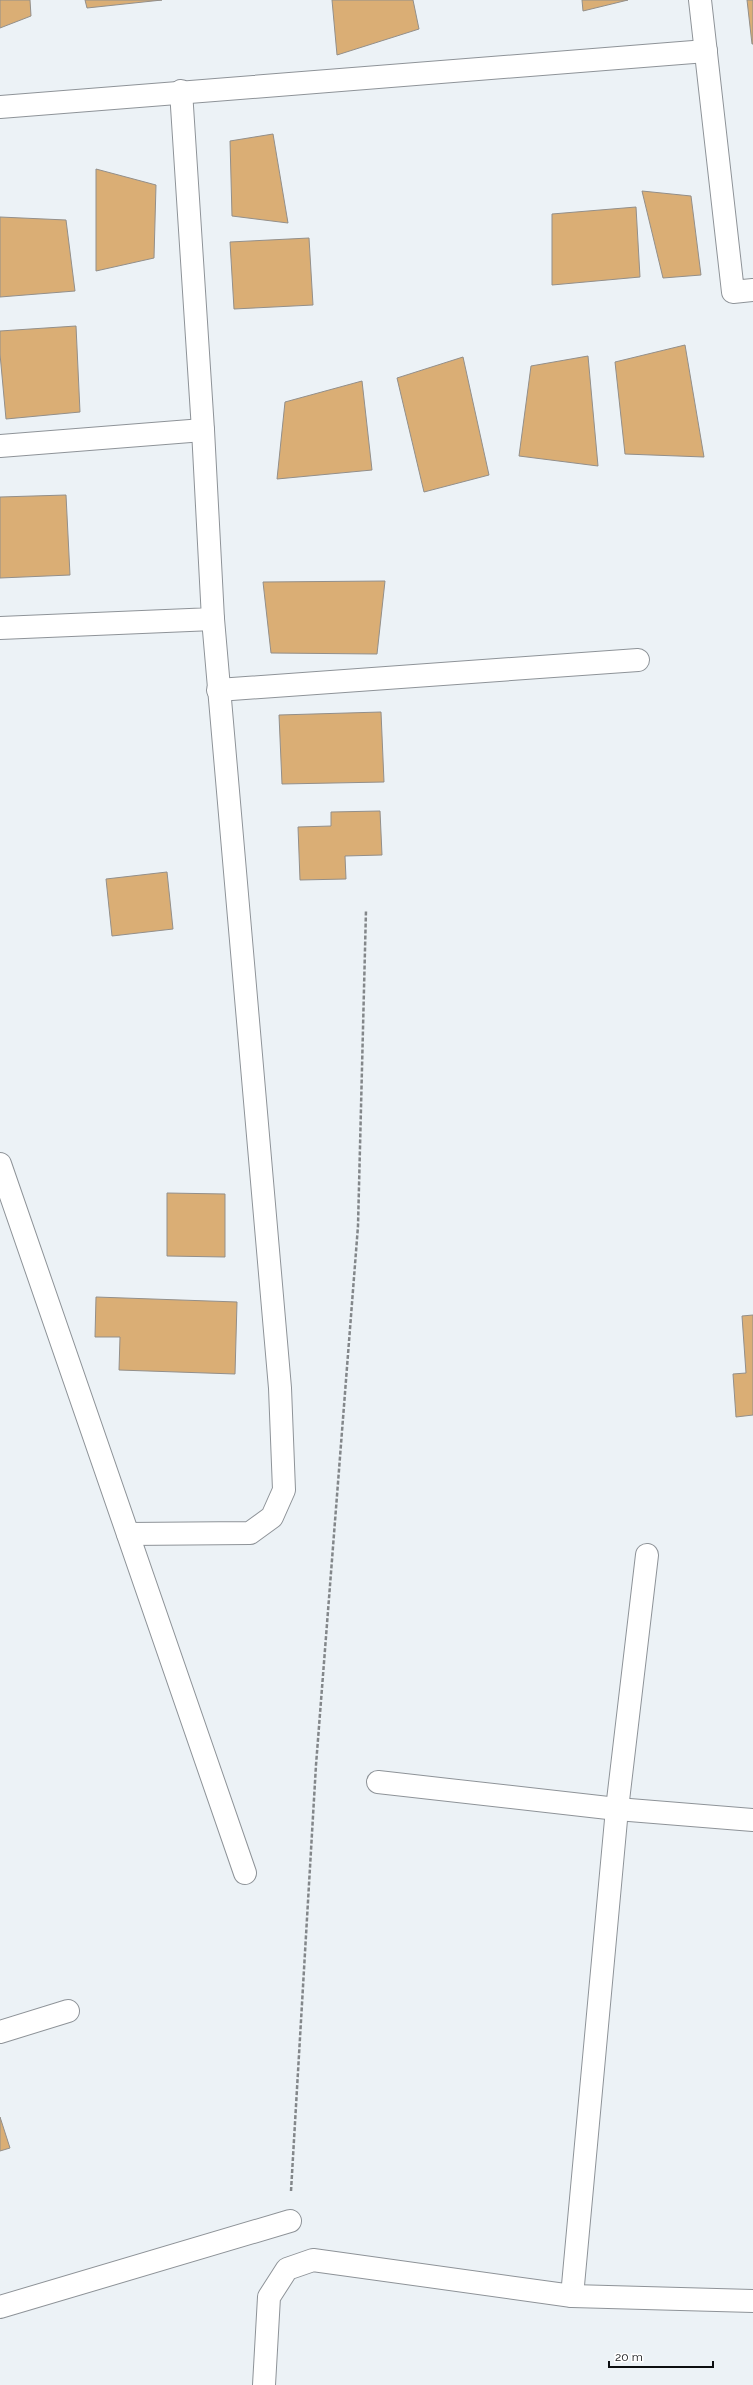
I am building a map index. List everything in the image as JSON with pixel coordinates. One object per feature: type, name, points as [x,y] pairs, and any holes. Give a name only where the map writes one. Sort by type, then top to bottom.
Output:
[{"type":"street","points":[[700,0],[733,292],[753,290]]},
{"type":"street","points":[[0,107],[181,91],[706,51]]},
{"type":"street","points":[[128,1534],[250,1533],[272,1517],[284,1490],[280,1388],[218,690],[204,430],[181,91]]},
{"type":"street","points":[[0,446],[204,430]]},
{"type":"street","points":[[0,628],[213,619]]},
{"type":"street","points":[[218,690],[638,660]]},
{"type":"street","points":[[0,1164],[245,1873]]},
{"type":"street","points":[[572,2296],[617,1809],[647,1555]]},
{"type":"street","points":[[378,1782],[617,1809],[753,1820]]},
{"type":"street","points":[[0,2032],[68,2012]]},
{"type":"street","points":[[0,2307],[290,2221]]},
{"type":"street","points":[[264,2385],[269,2297],[287,2270],[314,2260],[572,2296],[753,2301]]},
{"type":"path","points":[[290,2221],[316,1765],[358,1226],[366,910]]},
{"type":"building","points":[[0,0],[30,0],[31,16],[0,28]]},
{"type":"building","points":[[85,0],[162,0],[87,8]]},
{"type":"building","points":[[332,0],[413,0],[419,29],[337,55]]},
{"type":"building","points":[[582,0],[628,0],[583,11]]},
{"type":"building","points":[[747,0],[753,0],[753,44],[752,44]]},
{"type":"building","points":[[273,134],[288,223],[232,216],[230,141]]},
{"type":"building","points":[[96,169],[156,185],[154,258],[96,271]]},
{"type":"building","points":[[642,191],[691,196],[701,275],[663,278]]},
{"type":"building","points":[[636,207],[640,277],[552,285],[552,214]]},
{"type":"building","points":[[0,217],[66,220],[75,291],[0,297]]},
{"type":"building","points":[[309,238],[313,305],[234,309],[230,242]]},
{"type":"building","points":[[76,326],[80,412],[6,419],[0,354],[0,331]]},
{"type":"building","points":[[685,345],[704,457],[625,454],[615,362]]},
{"type":"building","points":[[588,356],[598,466],[519,456],[531,366]]},
{"type":"building","points":[[463,357],[489,475],[424,492],[397,378]]},
{"type":"building","points":[[362,381],[372,470],[277,479],[285,402]]},
{"type":"building","points":[[66,495],[70,575],[0,578],[0,497]]},
{"type":"building","points":[[385,581],[377,654],[271,653],[263,582]]},
{"type":"building","points":[[381,712],[384,782],[282,784],[279,715]]},
{"type":"building","points":[[380,811],[382,855],[345,856],[346,879],[300,880],[298,827],[331,826],[331,812]]},
{"type":"building","points":[[167,872],[173,929],[112,936],[106,879]]},
{"type":"building","points":[[167,1193],[225,1194],[225,1257],[167,1256]]},
{"type":"building","points":[[96,1297],[237,1302],[235,1374],[119,1370],[120,1337],[95,1337]]},
{"type":"building","points":[[753,1315],[753,1415],[736,1417],[733,1374],[746,1373],[742,1316]]},
{"type":"building","points":[[0,2117],[10,2148],[0,2151]]}]
